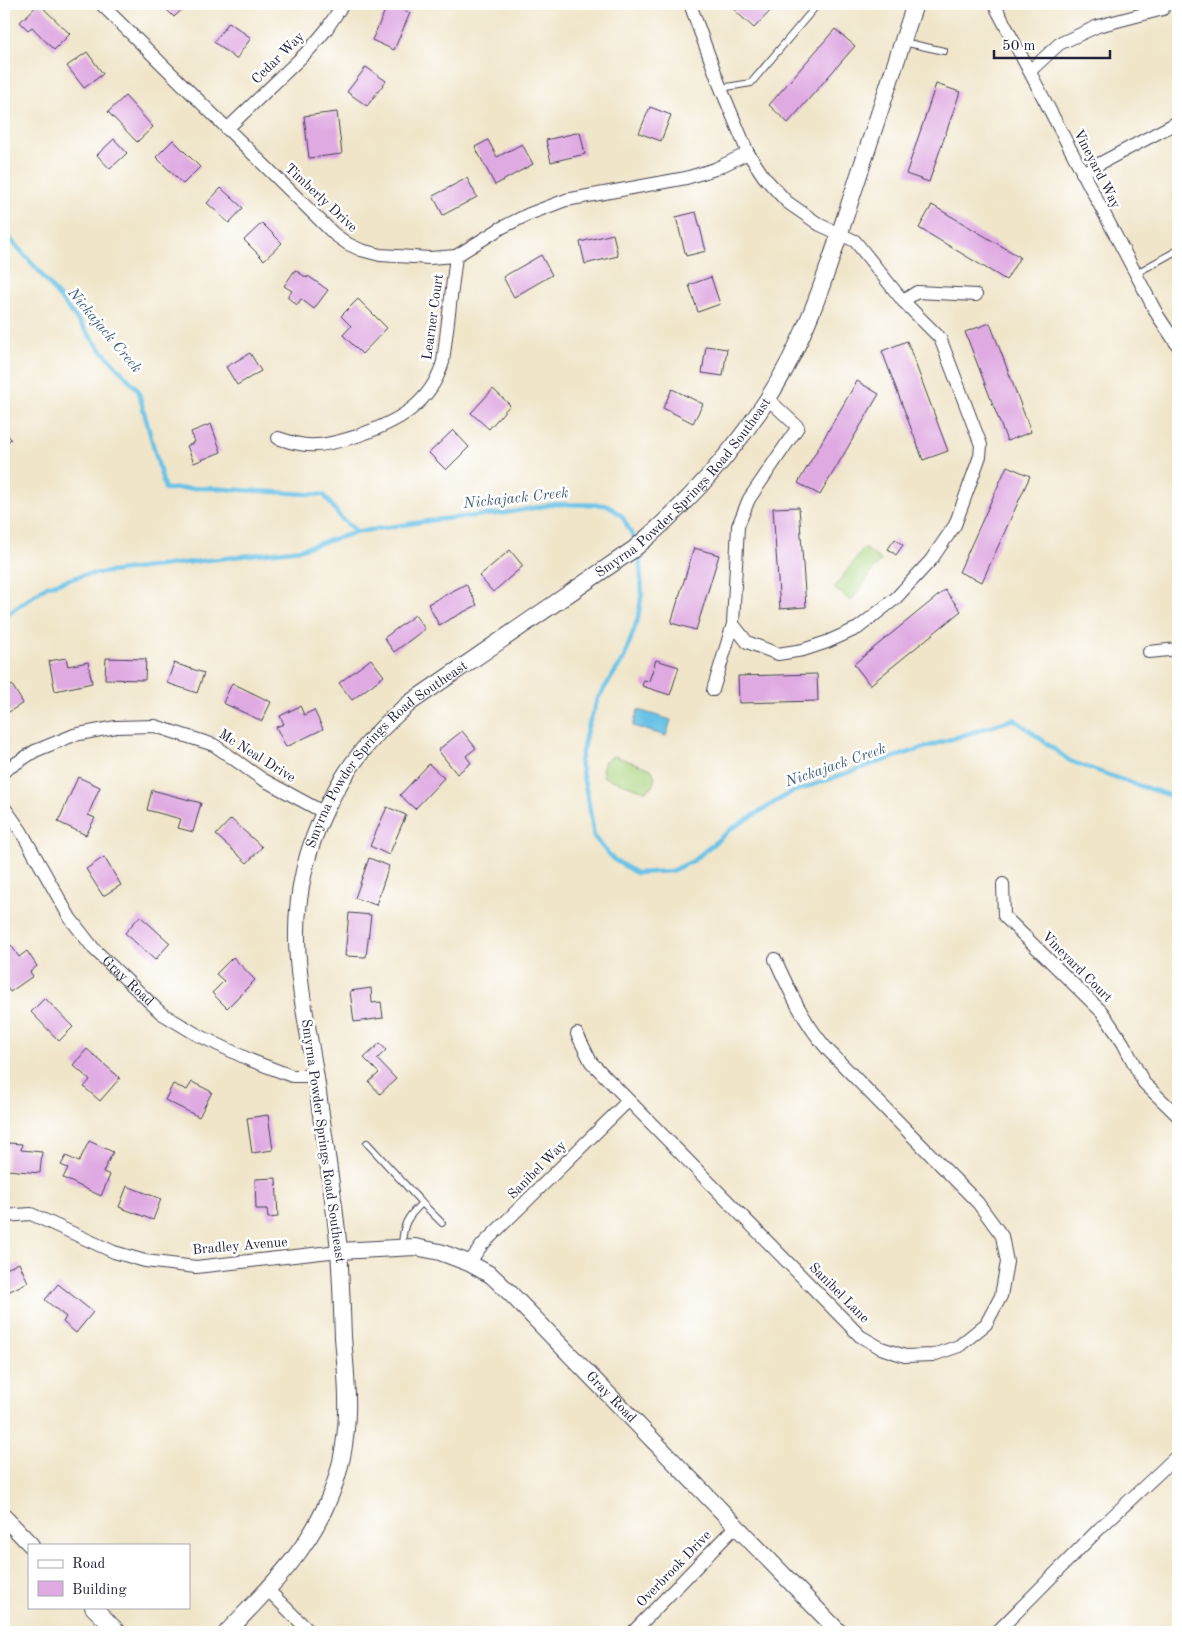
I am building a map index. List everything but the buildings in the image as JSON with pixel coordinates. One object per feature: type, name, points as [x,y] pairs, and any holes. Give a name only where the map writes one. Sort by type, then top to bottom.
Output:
[{"type":"street","name":"Timberly Drive","points":[[100,4],[334,234],[361,250],[380,255],[430,258],[456,256],[500,228],[529,214],[566,200],[686,178],[715,169],[748,153]]},
{"type":"street","name":"Cedar Way","points":[[227,129],[310,49],[326,30],[342,4]]},
{"type":"street","points":[[690,4],[721,88],[748,153],[764,177],[786,202],[820,225],[855,241],[903,301],[940,338],[981,445],[980,456],[955,525],[931,560],[896,598],[858,628],[803,650],[778,654],[747,642],[733,624]]},
{"type":"street","name":"Smyrna Powder Springs Road Southeast","points":[[226,1632],[281,1576],[314,1531],[329,1500],[343,1450],[347,1411],[339,1251],[297,940],[297,912],[302,884],[312,842],[323,812],[341,779],[391,718],[411,702],[634,549],[662,526],[701,486],[737,442],[768,399],[810,318],[915,4]]},
{"type":"street","name":"Vineyard Way","points":[[994,4],[1135,274],[1158,316],[1178,346]]},
{"type":"street","points":[[1030,71],[1058,44],[1098,26],[1163,8]]},
{"type":"street","points":[[1082,172],[1178,122]]},
{"type":"street","name":"Learner Court","points":[[278,438],[296,444],[316,446],[337,442],[397,419],[412,409],[425,396],[439,375],[442,362],[456,256]]},
{"type":"street","points":[[903,301],[917,292],[976,295]]},
{"type":"street","points":[[713,690],[733,624],[738,526],[749,499],[798,427],[768,399]]},
{"type":"street","points":[[1149,652],[1178,649]]},
{"type":"street","name":"Mc Neal Drive","points":[[4,771],[35,751],[74,735],[116,727],[155,726],[214,745],[262,779],[323,812]]},
{"type":"street","name":"Gray Road","points":[[4,807],[21,831],[70,918],[94,949],[161,1013],[196,1034],[250,1060],[292,1076],[316,1076]]},
{"type":"street","name":"Vineyard Court","points":[[1003,884],[1004,916],[1102,1012],[1123,1043],[1144,1083],[1178,1116]]},
{"type":"street","name":"Sanibel Lane","points":[[577,1034],[591,1062],[860,1336],[881,1348],[905,1356],[933,1355],[959,1346],[986,1324],[1001,1296],[1007,1262],[1002,1236],[978,1203],[814,1035],[795,1004],[776,959]]},
{"type":"street","name":"Sanibel Way","points":[[469,1263],[482,1245],[628,1101]]},
{"type":"street","name":"Bradley Avenue","points":[[4,1216],[31,1214],[114,1252],[145,1262],[196,1266],[339,1251]]},
{"type":"street","name":"Gray Road","points":[[339,1251],[415,1247],[440,1252],[469,1263],[492,1275],[839,1632]]},
{"type":"street","points":[[997,1632],[1100,1528],[1178,1455]]},
{"type":"street","points":[[4,1518],[30,1544]]},
{"type":"street","name":"Overbrook Drive","points":[[633,1632],[736,1526]]},
{"type":"street","points":[[268,1590],[310,1632]]},
{"type":"street","points":[[94,1608],[118,1632]]},
{"type":"lane","points":[[721,88],[752,83],[817,6]]},
{"type":"lane","points":[[902,42],[944,52]]},
{"type":"lane","points":[[1135,274],[1178,250]]},
{"type":"lane","points":[[367,1143],[442,1222]]},
{"type":"lane","points":[[402,1248],[405,1223],[422,1203]]},
{"type":"green space","points":[[864,548],[881,560],[851,601],[834,588]]},
{"type":"green space","points":[[614,756],[651,769],[655,777],[652,787],[645,791],[604,777],[602,769],[605,761]]},
{"type":"water","points":[[638,710],[671,720],[666,736],[633,726]]},
{"type":"waterway","name":"Nickajack Creek","points":[[4,229],[97,345],[138,390],[165,489],[209,488],[324,495],[341,518],[357,532]]},
{"type":"waterway","points":[[4,617],[47,586],[84,575],[301,549],[357,532],[441,519],[506,513],[555,504],[607,505],[622,516],[636,542]]},
{"type":"waterway","name":"Nickajack Creek","points":[[639,551],[642,592],[638,618],[624,658],[598,698],[587,729],[580,762],[594,837],[613,859],[636,873],[671,871],[693,861],[731,829],[790,793],[876,763],[1014,719],[1070,761],[1178,798]]}]
